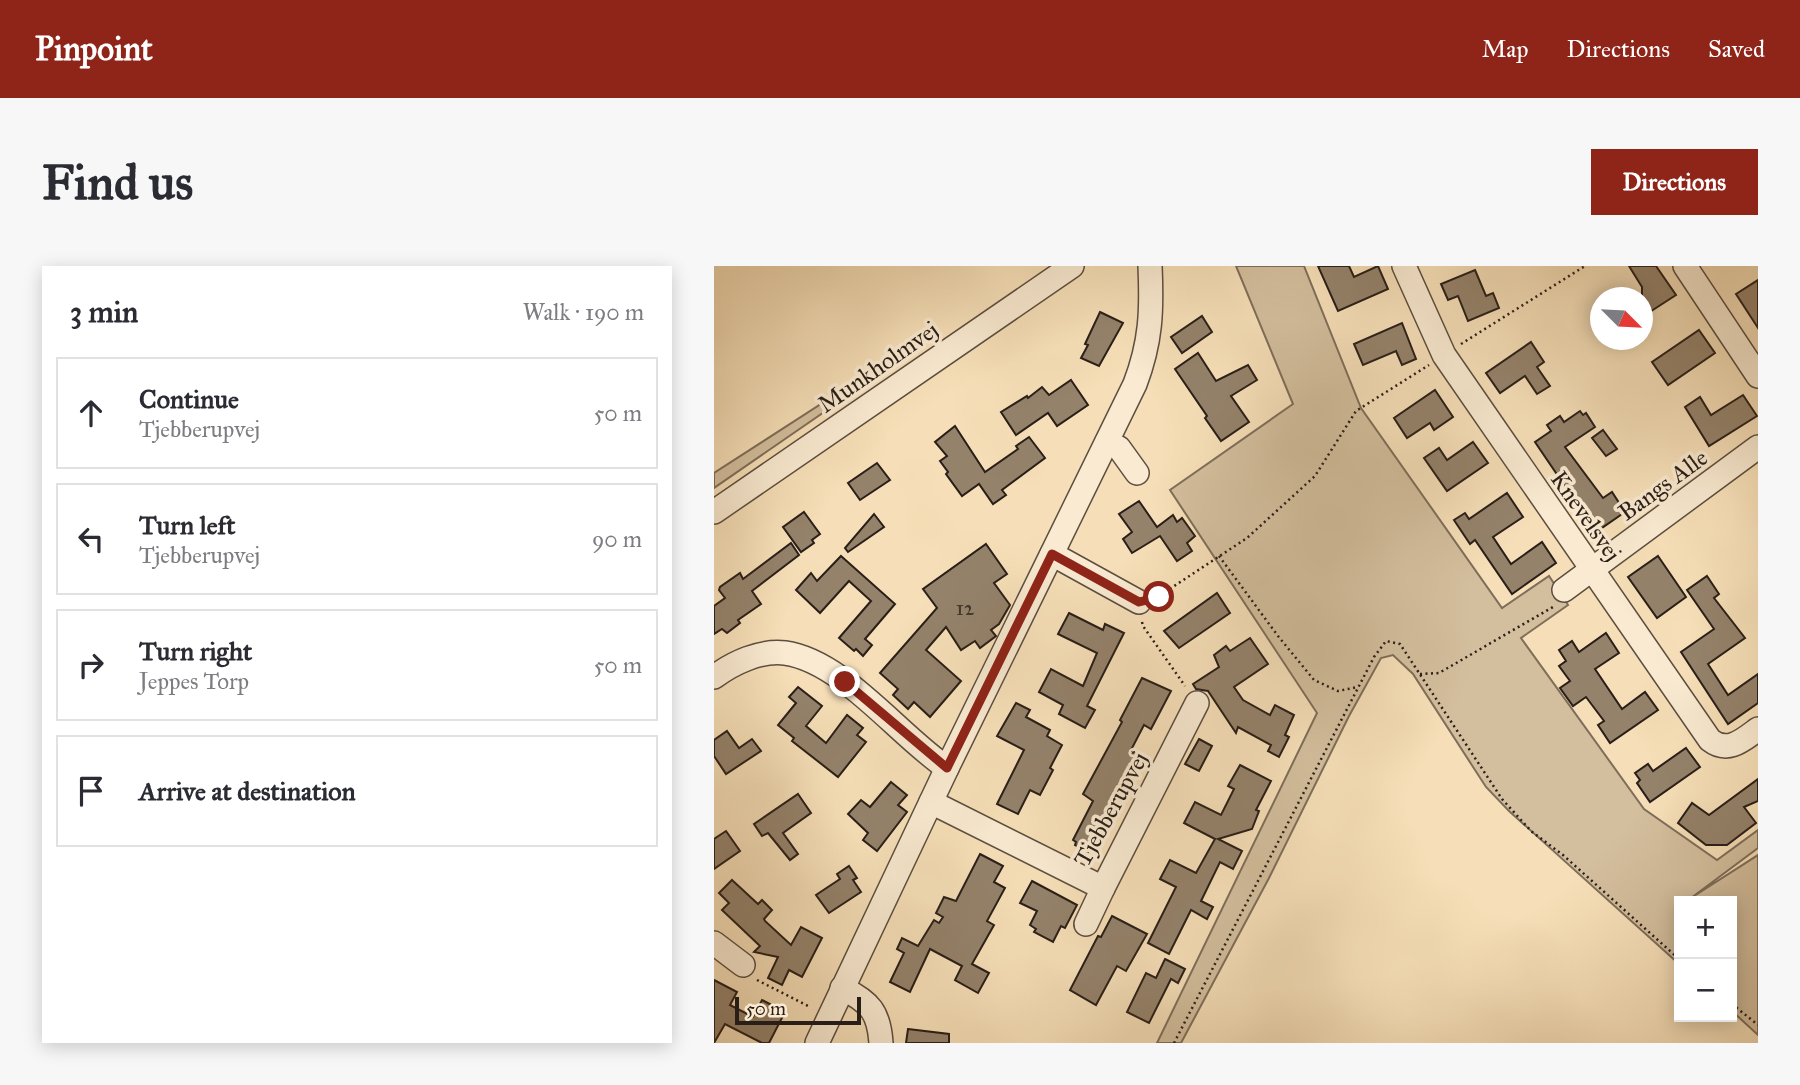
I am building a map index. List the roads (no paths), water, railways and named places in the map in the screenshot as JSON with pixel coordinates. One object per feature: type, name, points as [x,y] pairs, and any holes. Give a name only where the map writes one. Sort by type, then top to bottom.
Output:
[{"type":"street","name":"Munkholmvej","points":[[714,512],[1072,266]]},
{"type":"street","points":[[817,1043],[947,768],[1135,384],[1146,349],[1152,312],[1150,266]]},
{"type":"street","name":"Knevelsvej","points":[[1404,266],[1444,355],[1710,740],[1721,746],[1731,746],[1758,729]]},
{"type":"street","points":[[1685,266],[1758,376]]},
{"type":"street","points":[[1107,442],[1119,448],[1137,473]]},
{"type":"street","name":"Bangs Alle","points":[[1564,590],[1758,447]]},
{"type":"street","points":[[1052,554],[1139,602]]},
{"type":"street","points":[[714,677],[740,661],[772,654],[784,653],[811,662],[845,682],[947,768]]},
{"type":"street","name":"Tjebberupvej","points":[[931,802],[1103,888],[1197,703]]},
{"type":"street","points":[[1086,924],[1103,888]]},
{"type":"street","points":[[714,943],[743,965]]},
{"type":"street","points":[[842,988],[867,1003],[876,1015],[881,1043]]}]
